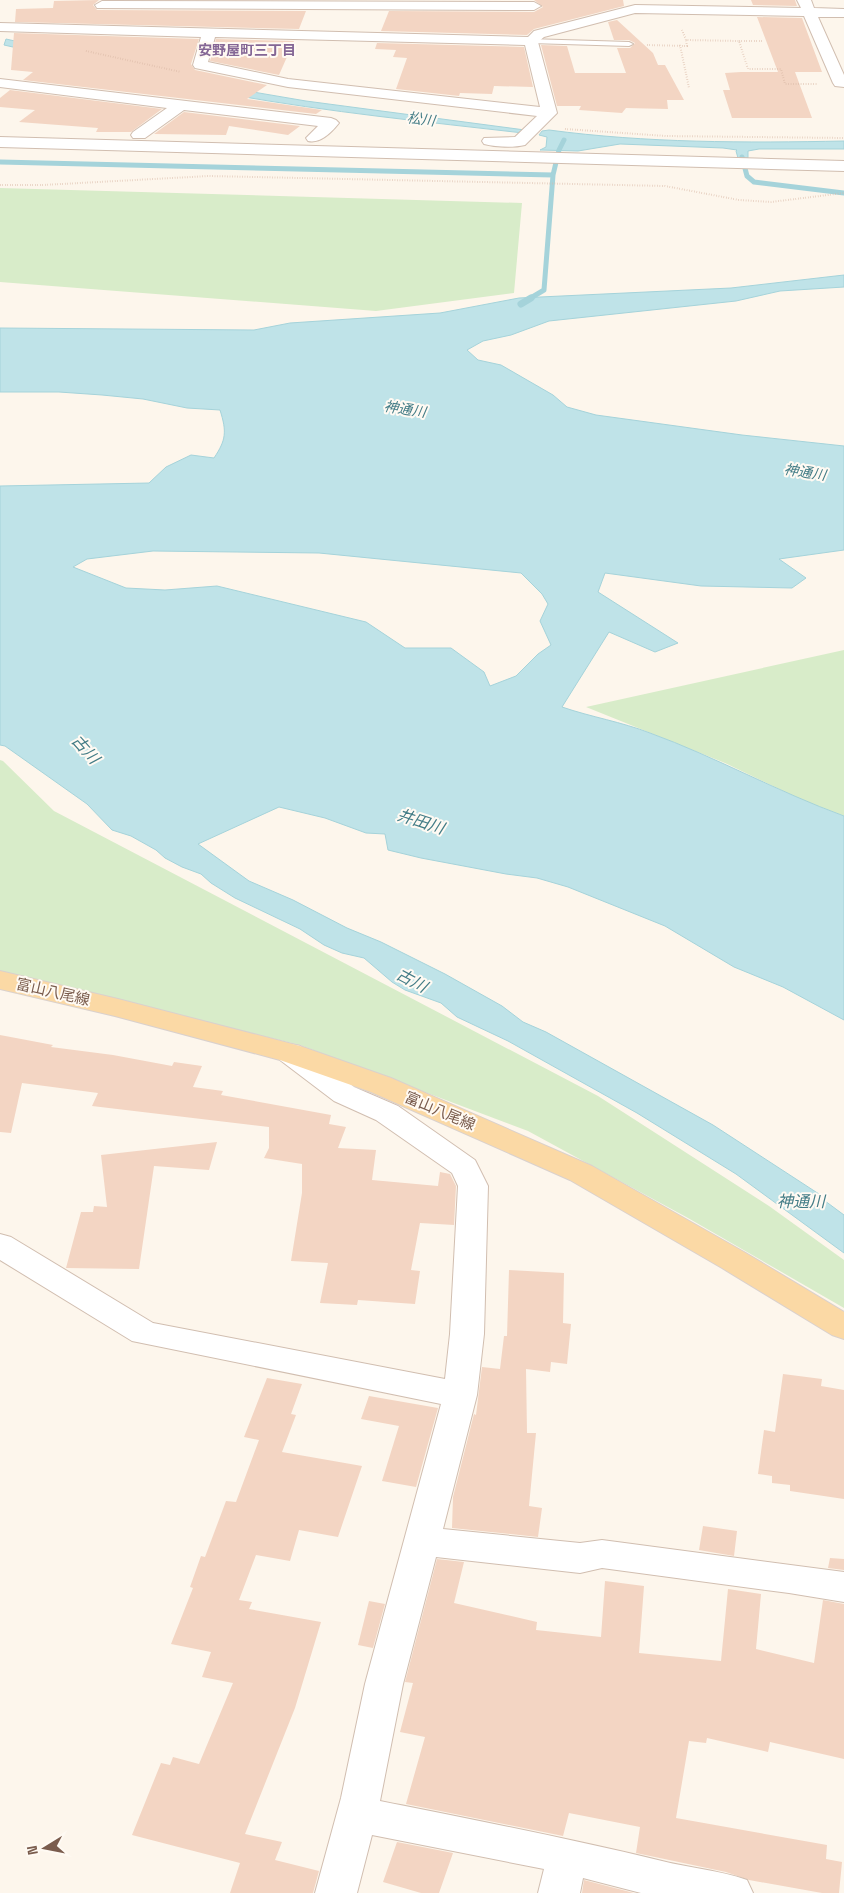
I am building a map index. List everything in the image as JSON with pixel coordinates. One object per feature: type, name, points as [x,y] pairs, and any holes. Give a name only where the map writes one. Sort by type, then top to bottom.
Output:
[{"type":"main road","name":"富山八尾線","points":[[0,980],[118,1008],[290,1053],[381,1086],[581,1173],[733,1260],[844,1327]]},
{"type":"street","points":[[291,2],[298,35]]},
{"type":"street","points":[[98,29],[102,3],[534,3],[534,30],[549,112]]},
{"type":"street","points":[[0,27],[298,35],[535,37],[650,5],[806,6],[844,13]]},
{"type":"street","points":[[806,6],[843,86]]},
{"type":"street","points":[[209,32],[200,66],[288,83],[549,112]]},
{"type":"street","points":[[0,83],[331,123],[314,138]]},
{"type":"street","points":[[139,135],[182,104]]},
{"type":"street","points":[[379,138],[518,142],[549,112]]},
{"type":"street","points":[[0,132],[314,138],[499,150],[528,156]]},
{"type":"street","points":[[314,138],[339,136]]},
{"type":"street","points":[[0,142],[844,166]]},
{"type":"street","points":[[290,1053],[344,1094],[386,1113],[464,1167],[473,1186],[466,1334],[460,1395],[384,1684],[358,1814],[336,1893]]},
{"type":"street","points":[[3,1254],[144,1333],[460,1395]]},
{"type":"street","points":[[422,1541],[580,1558],[602,1554],[844,1587]]},
{"type":"street","points":[[358,1814],[563,1875],[671,1882],[732,1893]]},
{"type":"lane","points":[[535,37],[629,44]]},
{"type":"path","points":[[629,44],[687,46],[674,5]]},
{"type":"path","points":[[686,40],[763,41]]},
{"type":"path","points":[[738,41],[748,69],[781,69],[785,84],[843,86]]},
{"type":"path","points":[[680,45],[688,88]]},
{"type":"path","points":[[0,185],[43,185],[209,176],[665,186],[739,200],[771,202],[844,194]]},
{"type":"green space","points":[[0,188],[522,203],[514,293],[376,311],[0,282]]},
{"type":"green space","points":[[844,650],[844,816],[808,803],[725,763],[586,707]]},
{"type":"green space","points":[[0,760],[54,811],[598,1096],[769,1206],[844,1260],[844,1308],[688,1218],[528,1131],[300,1045],[0,972]]},
{"type":"water","name":"松川","points":[[6,39],[212,85],[306,101],[525,130],[523,133],[414,121],[305,107],[233,95],[147,78],[4,45]]},
{"type":"water","points":[[549,130],[659,140],[844,141],[844,149],[759,149],[748,151],[748,158],[738,158],[737,150],[723,148],[620,144],[578,151],[540,150],[546,147],[547,137],[539,135],[542,131]]},
{"type":"water","points":[[844,275],[844,287],[780,291],[736,301],[549,321],[511,335],[483,341],[467,350],[478,360],[501,365],[553,395],[567,407],[596,415],[742,435],[844,446],[844,550],[779,559],[806,578],[792,588],[701,586],[605,573],[598,592],[678,643],[655,652],[609,632],[562,707],[629,726],[675,742],[819,807],[844,816],[844,1020],[783,987],[734,967],[665,926],[568,887],[537,878],[506,874],[388,850],[385,834],[366,833],[325,818],[279,807],[198,844],[249,881],[293,900],[347,928],[381,942],[445,974],[502,1006],[523,1022],[546,1032],[713,1125],[819,1194],[817,1195],[844,1215],[844,1253],[736,1174],[637,1113],[508,1041],[457,1017],[441,1003],[405,990],[392,982],[364,958],[342,953],[324,945],[300,929],[235,898],[211,883],[201,874],[165,858],[156,850],[131,836],[112,830],[87,804],[5,746],[0,745],[0,486],[149,483],[166,467],[191,455],[214,458],[223,441],[224,424],[220,410],[187,408],[143,399],[59,392],[0,392],[0,328],[254,330],[290,323],[440,313],[519,298],[731,288]],"holes":[[[153,551],[319,553],[521,573],[542,594],[548,604],[540,621],[551,645],[538,654],[516,676],[490,686],[484,672],[451,648],[405,648],[366,622],[217,586],[165,590],[126,588],[73,567],[87,559]]]},
{"type":"building","points":[[99,0],[93,5],[97,10],[306,11],[299,29],[15,22],[16,9],[53,8],[54,1]]},
{"type":"building","points":[[534,0],[623,0],[624,6],[534,29],[527,35],[381,31],[389,11],[534,12],[543,7]]},
{"type":"building","points":[[751,0],[795,0],[797,6],[753,5]]},
{"type":"building","points":[[757,17],[802,18],[822,72],[778,72]]},
{"type":"building","points":[[617,20],[653,53],[658,65],[665,65],[684,100],[667,100],[668,109],[626,108],[622,113],[579,110],[581,106],[557,106],[541,45],[567,46],[575,73],[626,73],[617,48],[630,48],[635,43],[629,40],[614,40],[608,22]]},
{"type":"building","points":[[14,33],[199,39],[191,64],[195,70],[267,85],[247,99],[322,110],[316,114],[23,80],[33,72],[11,70]]},
{"type":"building","points":[[216,39],[294,41],[279,75],[210,61]]},
{"type":"building","points":[[377,43],[524,47],[533,87],[494,86],[492,94],[460,93],[459,96],[396,89],[407,58],[393,57],[396,50],[375,49]]},
{"type":"building","points":[[795,72],[812,118],[732,118],[723,90],[730,90],[725,73]]},
{"type":"building","points":[[10,90],[162,109],[131,132],[96,132],[98,128],[19,122],[35,110],[0,107],[0,98]]},
{"type":"building","points":[[184,112],[300,126],[288,135],[229,126],[226,135],[154,134]]},
{"type":"building","points":[[0,1035],[53,1045],[51,1047],[113,1055],[172,1066],[174,1062],[202,1066],[193,1087],[223,1091],[221,1095],[331,1115],[329,1124],[346,1127],[338,1148],[376,1150],[372,1180],[438,1186],[440,1172],[450,1174],[456,1186],[454,1225],[420,1223],[411,1270],[420,1271],[415,1304],[358,1300],[357,1305],[320,1303],[328,1263],[291,1261],[302,1193],[302,1164],[264,1158],[269,1148],[269,1127],[92,1106],[98,1093],[22,1083],[11,1133],[0,1132]]},
{"type":"building","points":[[217,1142],[209,1170],[154,1166],[139,1269],[66,1268],[81,1212],[93,1212],[94,1206],[107,1207],[101,1155]]},
{"type":"building","points":[[509,1270],[564,1273],[563,1323],[571,1324],[567,1364],[551,1362],[550,1372],[526,1369],[527,1433],[536,1433],[529,1506],[542,1508],[538,1537],[452,1528],[453,1497],[474,1414],[476,1415],[482,1367],[500,1369],[504,1336],[507,1336]]},
{"type":"building","points":[[783,1374],[822,1379],[821,1386],[844,1390],[844,1499],[790,1491],[790,1485],[772,1483],[772,1476],[758,1474],[764,1430],[775,1432]]},
{"type":"building","points":[[267,1378],[302,1384],[291,1414],[296,1415],[282,1452],[362,1466],[338,1537],[299,1530],[290,1561],[256,1555],[239,1600],[252,1602],[249,1609],[321,1622],[295,1708],[245,1834],[282,1842],[275,1860],[319,1871],[313,1893],[230,1893],[240,1863],[132,1835],[161,1763],[170,1765],[173,1757],[199,1764],[233,1683],[202,1677],[211,1652],[171,1644],[193,1588],[190,1587],[201,1556],[205,1557],[226,1501],[236,1502],[259,1440],[244,1437]]},
{"type":"building","points":[[369,1396],[438,1408],[416,1487],[382,1481],[399,1426],[361,1419]]},
{"type":"building","points":[[703,1526],[737,1531],[734,1556],[699,1550]]},
{"type":"building","points":[[830,1558],[844,1559],[844,1570],[828,1568]]},
{"type":"building","points":[[437,1559],[464,1562],[454,1603],[537,1622],[536,1630],[601,1637],[605,1581],[644,1586],[639,1653],[721,1661],[728,1589],[761,1594],[756,1649],[814,1663],[823,1600],[844,1604],[844,1759],[770,1742],[768,1752],[707,1738],[706,1743],[689,1741],[676,1818],[827,1845],[826,1859],[842,1862],[839,1893],[822,1893],[749,1880],[726,1872],[636,1853],[640,1827],[569,1813],[563,1836],[406,1804],[425,1737],[400,1732],[413,1683],[405,1682]]},
{"type":"building","points":[[369,1601],[385,1604],[373,1648],[358,1645]]},
{"type":"building","points":[[397,1842],[453,1853],[439,1893],[421,1893],[383,1882]]},
{"type":"building","points":[[584,1880],[634,1893],[582,1893]]},
{"type":"waterway","points":[[553,175],[559,150],[564,140]]},
{"type":"waterway","points":[[742,157],[747,176],[754,182],[844,193]]},
{"type":"waterway","points":[[0,162],[553,175]]},
{"type":"waterway","points":[[529,299],[544,290],[553,175]]},
{"type":"waterway","points":[[521,304],[531,298]]},
{"type":"district","name":"安野屋町三丁目","points":[[247,50]]},
{"type":"water label","name":"神通川","points":[[405,409]]},
{"type":"water label","name":"神通川","points":[[805,472]]},
{"type":"water label","name":"古川","points":[[86,749]]},
{"type":"water label","name":"井田川","points":[[421,821]]},
{"type":"water label","name":"古川","points":[[412,980]]},
{"type":"water label","name":"神通川","points":[[801,1201]]}]
